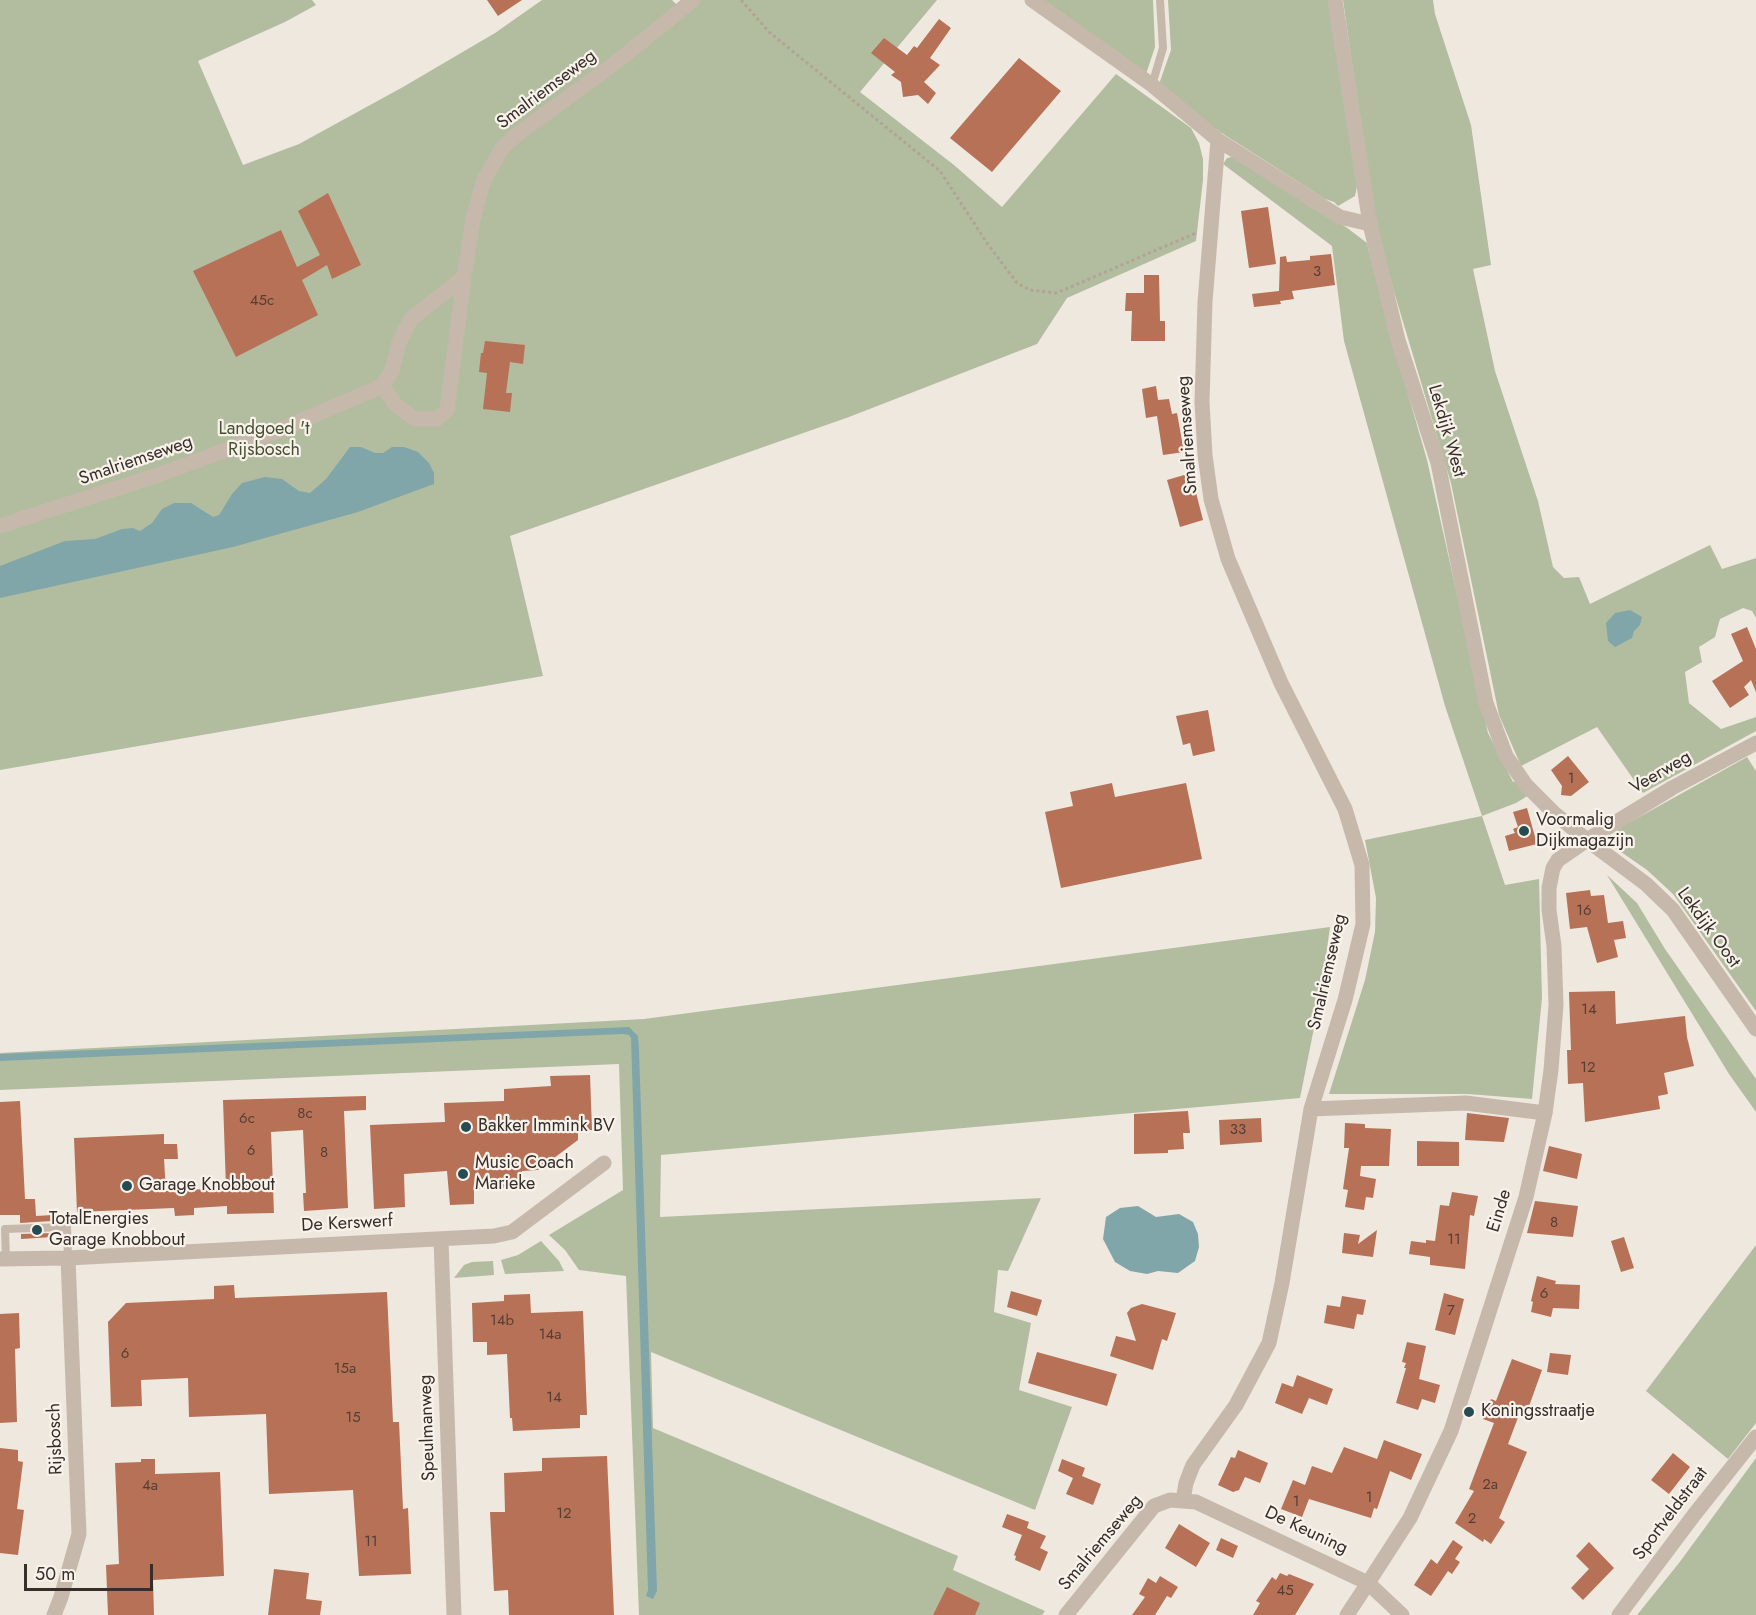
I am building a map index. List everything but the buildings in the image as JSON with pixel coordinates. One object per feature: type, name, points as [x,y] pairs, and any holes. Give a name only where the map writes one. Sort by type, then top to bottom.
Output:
[{"type":"street","name":"Smalriemseweg","points":[[0,526],[158,475],[275,432],[382,386],[396,405],[416,419],[437,419],[447,410],[473,220],[483,182],[502,148],[619,60],[693,0]]},
{"type":"street","points":[[1032,0],[1152,85],[1218,140],[1340,217],[1370,224]]},
{"type":"street","name":"Lekdijk West","points":[[1335,0],[1370,224],[1398,340],[1438,463],[1485,703],[1506,756],[1526,785],[1554,813],[1587,840]]},
{"type":"street","name":"Smalriemseweg","points":[[1066,1615],[1154,1506],[1162,1502],[1183,1500],[1193,1465],[1236,1405],[1269,1343],[1311,1109],[1345,1000],[1363,924],[1362,865],[1345,808],[1281,682],[1228,559],[1211,499],[1205,455],[1202,402],[1210,232],[1218,140]]},
{"type":"street","points":[[382,386],[392,371],[399,342],[411,319],[464,277]]},
{"type":"street","points":[[431,305],[451,314],[458,323]]},
{"type":"street","name":"Veerweg","points":[[1587,840],[1671,788],[1756,743]]},
{"type":"street","name":"Lekdijk Oost","points":[[1587,840],[1646,884],[1673,910],[1756,1029]]},
{"type":"street","name":"Einde","points":[[1347,1615],[1410,1518],[1451,1431],[1526,1197],[1545,1113],[1556,1005],[1549,888],[1553,868],[1558,860],[1587,840]]},
{"type":"street","points":[[1311,1109],[1466,1103],[1545,1113]]},
{"type":"street","name":"De Kerswerf","points":[[3,1259],[68,1258],[494,1236],[512,1232],[604,1163]]},
{"type":"street","name":"Speulmanweg","points":[[441,1239],[454,1615]]},
{"type":"street","name":"Rijsbosch","points":[[54,1615],[62,1597],[79,1534],[68,1258]]},
{"type":"street","name":"Sportveldstraat","points":[[1619,1615],[1756,1437]]},
{"type":"street","name":"De Keuning","points":[[1183,1500],[1196,1502],[1368,1582],[1402,1615]]},
{"type":"lane","points":[[1152,85],[1163,48],[1160,0]]},
{"type":"lane","name":"De Kerswerf","points":[[3,1259],[4,1229],[68,1227],[68,1258]]},
{"type":"path","points":[[741,0],[769,32],[940,171],[1017,283],[1030,290],[1056,293],[1066,290],[1196,233],[1210,232]]},
{"type":"green space","name":"Landgoed 't Rijsbosch","points":[[0,0],[312,0],[316,5],[285,22],[198,61],[243,165],[299,144],[403,87],[495,33],[542,0],[672,0],[676,4],[681,0],[937,0],[860,92],[954,165],[1002,207],[1116,74],[1191,128],[1199,143],[1203,159],[1203,180],[1196,241],[1067,298],[1037,344],[849,417],[510,536],[543,676],[0,770]]},
{"type":"green space","points":[[1040,0],[1153,0],[1155,47],[1146,74]]},
{"type":"green space","points":[[1168,0],[1328,0],[1357,186],[1355,196],[1338,206],[1325,199],[1217,130],[1159,84],[1171,50]]},
{"type":"green space","points":[[1343,0],[1433,0],[1435,14],[1471,125],[1491,265],[1473,269],[1495,371],[1538,501],[1553,567],[1564,578],[1579,577],[1590,604],[1710,545],[1722,569],[1756,558],[1756,618],[1752,611],[1743,608],[1720,619],[1715,637],[1699,647],[1702,662],[1685,672],[1689,703],[1721,729],[1756,717],[1756,731],[1643,793],[1597,727],[1521,766],[1499,715],[1451,483],[1387,268],[1371,196]]},
{"type":"green space","points":[[1232,157],[1346,227],[1367,243],[1427,460],[1488,733],[1513,782],[1518,781],[1529,795],[1516,803],[1482,816],[1445,706],[1344,341],[1332,246],[1223,164],[1227,158]]},
{"type":"green space","points":[[1747,757],[1756,771],[1756,1011],[1673,894],[1647,870],[1614,847],[1612,840],[1615,832],[1623,826]]},
{"type":"green space","points":[[1482,816],[1505,885],[1539,879],[1542,998],[1532,1099],[1468,1094],[1329,1094],[1365,980],[1375,932],[1376,898],[1365,840]]},
{"type":"green space","points":[[1607,875],[1637,903],[1665,949],[1756,1079],[1756,1112],[1729,1074]]},
{"type":"green space","points":[[1330,927],[1321,993],[1300,1098],[661,1155],[660,1217],[1041,1198],[1008,1271],[998,1270],[994,1312],[1031,1323],[1019,1390],[1072,1407],[1035,1510],[651,1352],[653,1428],[958,1556],[953,1570],[1045,1611],[1042,1615],[639,1615],[626,1276],[579,1270],[565,1250],[549,1235],[623,1190],[619,1064],[0,1090],[0,1053],[644,1019]]},
{"type":"green space","points":[[541,1241],[559,1261],[564,1271],[505,1274],[501,1260],[518,1255]]},
{"type":"green space","points":[[1756,1245],[1756,1423],[1728,1459],[1646,1391]]},
{"type":"green space","points":[[493,1261],[494,1275],[454,1278],[464,1265],[472,1262]]},
{"type":"green space","points":[[1756,1458],[1756,1615],[1637,1615],[1679,1563]]},
{"type":"water","points":[[350,447],[361,447],[375,453],[383,453],[392,447],[404,447],[418,452],[429,463],[434,473],[434,484],[358,512],[233,547],[0,598],[0,566],[65,541],[95,539],[122,529],[133,528],[140,531],[152,523],[162,509],[174,503],[191,503],[213,517],[219,515],[242,483],[265,477],[282,479],[299,491],[310,493],[326,479]]},
{"type":"water","points":[[1630,610],[1642,617],[1640,625],[1634,631],[1632,638],[1615,647],[1608,641],[1606,623],[1615,613]]},
{"type":"water","points":[[629,1027],[638,1036],[639,1050],[657,1591],[653,1599],[646,1596],[648,1590],[631,1038],[629,1035],[0,1061],[0,1054]]},
{"type":"water","points":[[1138,1206],[1156,1217],[1179,1214],[1193,1222],[1198,1234],[1199,1247],[1195,1261],[1178,1273],[1158,1271],[1147,1274],[1130,1271],[1115,1262],[1103,1239],[1106,1217],[1120,1208]]},
{"type":"place","name":"Voormalig Dijkmagazijn","points":[[1524,831]]},
{"type":"place","name":"Bakker Immink BV","points":[[466,1127]]},
{"type":"place","name":"Music Coach Marieke","points":[[463,1174]]},
{"type":"place","name":"Garage Knobbout","points":[[127,1186]]},
{"type":"place","name":"TotalEnergies Garage Knobbout","points":[[37,1230]]},
{"type":"place","name":"Koningsstraatje","points":[[1469,1412]]}]
